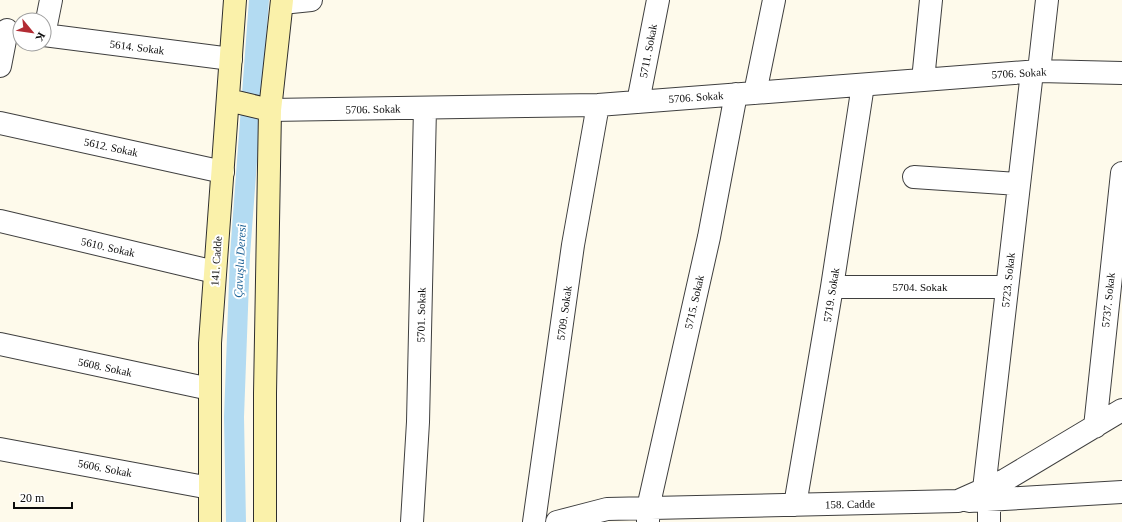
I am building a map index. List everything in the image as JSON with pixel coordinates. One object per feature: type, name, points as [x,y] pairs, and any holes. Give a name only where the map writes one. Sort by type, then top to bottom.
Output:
[{"type":"street","points":[[49,12],[51,0]]},
{"type":"street","name":"141. Cadde","points":[[210,522],[210,343],[229,100],[235,0]]},
{"type":"street","points":[[264,522],[269,110],[282,1],[311,0]]},
{"type":"street","name":"5711. Sokak","points":[[638,102],[658,0]]},
{"type":"street","name":"5715. Sokak","points":[[648,515],[709,237],[745,94],[774,0]]},
{"type":"street","points":[[923,80],[931,0]]},
{"type":"street","name":"5723. Sokak","points":[[989,522],[987,494],[1007,287],[1019,184],[1046,0]]},
{"type":"street","points":[[0,66],[9,30]]},
{"type":"street","name":"5614. Sokak","points":[[52,36],[231,59]]},
{"type":"street","name":"5706. Sokak","points":[[269,110],[598,104],[1035,71],[1122,74]]},
{"type":"street","name":"5719. Sokak","points":[[795,505],[832,286],[863,85]]},
{"type":"street","points":[[229,100],[269,110]]},
{"type":"street","name":"5709. Sokak","points":[[534,522],[573,245],[598,104]]},
{"type":"street","name":"5701. Sokak","points":[[412,522],[418,422],[425,108]]},
{"type":"street","name":"5612. Sokak","points":[[0,123],[223,172]]},
{"type":"street","name":"5737. Sokak","points":[[1095,427],[1122,173]]},
{"type":"street","points":[[914,177],[1019,184]]},
{"type":"street","name":"5610. Sokak","points":[[0,221],[215,272]]},
{"type":"street","name":"5704. Sokak","points":[[832,286],[1007,287]]},
{"type":"street","name":"5608. Sokak","points":[[0,344],[210,389]]},
{"type":"street","name":"158. Cadde","points":[[556,522],[607,509],[648,515],[769,514],[795,505],[958,501],[987,494],[1005,480],[1122,410]]},
{"type":"street","name":"5606. Sokak","points":[[0,449],[210,488]]},
{"type":"street","points":[[987,494],[1122,492]]},
{"type":"waterway","name":"Çavuşlu Deresi","points":[[236,522],[234,417],[240,255],[259,0]]}]
